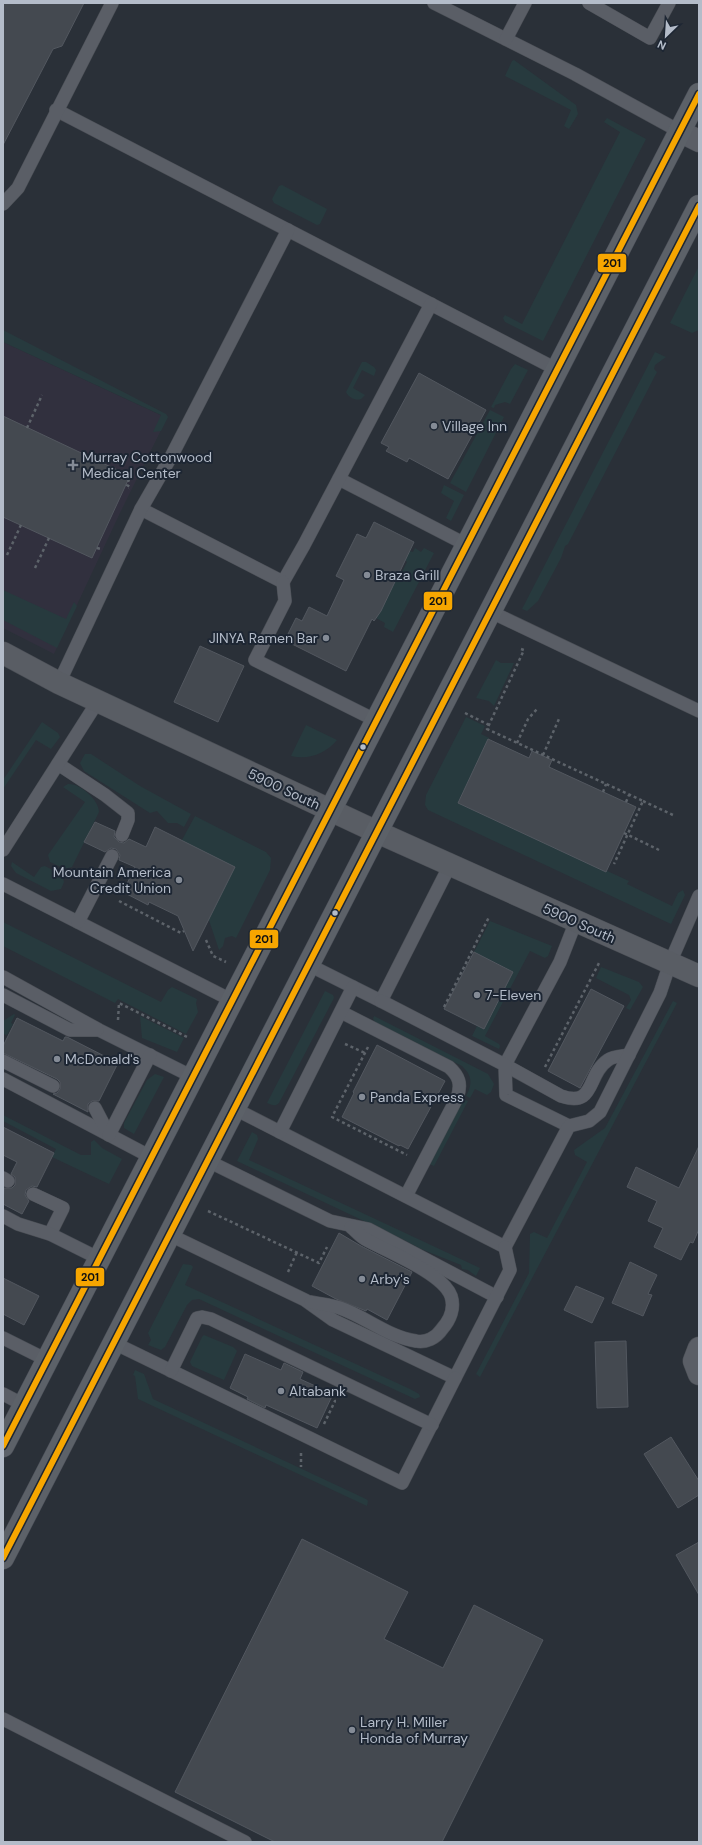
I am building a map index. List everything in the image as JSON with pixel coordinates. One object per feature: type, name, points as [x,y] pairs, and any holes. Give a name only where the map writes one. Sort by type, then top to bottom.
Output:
[{"type":"main road","points":[[3,1446],[699,94]]},
{"type":"main road","points":[[3,1558],[699,206]]},
{"type":"main road","name":"5900 South","points":[[3,653],[58,683],[330,811],[699,976]]},
{"type":"street","points":[[679,131],[699,141]]},
{"type":"lane","points":[[3,204],[8,201],[18,188],[56,110],[112,3]]},
{"type":"lane","points":[[434,3],[575,74],[679,131]]},
{"type":"lane","points":[[506,39],[525,3]]},
{"type":"lane","points":[[588,3],[650,38],[669,3]]},
{"type":"lane","points":[[56,110],[558,370]]},
{"type":"lane","points":[[58,683],[141,509],[172,455],[288,230]]},
{"type":"lane","points":[[377,721],[256,660],[285,601],[283,582],[431,304]]},
{"type":"lane","points":[[339,479],[467,545]]},
{"type":"lane","points":[[141,509],[283,582]]},
{"type":"lane","points":[[491,612],[699,711]]},
{"type":"lane","points":[[3,850],[98,701]]},
{"type":"lane","points":[[58,764],[105,795],[128,813],[128,820],[122,835]]},
{"type":"lane","points":[[78,922],[112,856]]},
{"type":"lane","points":[[381,1001],[450,865]]},
{"type":"lane","points":[[3,884],[233,1000]]},
{"type":"lane","points":[[576,921],[560,962],[505,1065],[506,1095],[569,1126],[589,1121],[600,1112],[660,993],[670,963],[699,896]]},
{"type":"lane","points":[[309,965],[505,1065],[561,1096],[571,1099],[578,1099],[586,1093],[599,1067],[609,1058],[629,1055]]},
{"type":"lane","points":[[3,977],[99,1030],[194,1077]]},
{"type":"lane","points":[[280,1132],[353,987]]},
{"type":"lane","points":[[3,995],[70,1030],[99,1030]]},
{"type":"lane","points":[[341,1012],[449,1067],[459,1080],[460,1091],[457,1098],[406,1196]]},
{"type":"lane","points":[[109,1135],[150,1056]]},
{"type":"lane","points":[[3,1061],[53,1086]]},
{"type":"lane","points":[[3,1079],[151,1157]]},
{"type":"lane","points":[[95,1108],[109,1135]]},
{"type":"lane","points":[[235,1109],[505,1247]]},
{"type":"lane","points":[[114,1343],[402,1484],[510,1270],[505,1247],[569,1126]]},
{"type":"lane","points":[[208,1161],[330,1220],[368,1229],[497,1297]]},
{"type":"lane","points":[[33,1194],[63,1208],[50,1234]]},
{"type":"lane","points":[[3,1216],[18,1224],[50,1234],[100,1259]]},
{"type":"lane","points":[[305,1300],[340,1308],[387,1332],[417,1341],[433,1338],[439,1334],[450,1318],[452,1303],[446,1288],[415,1264],[365,1238],[348,1225]]},
{"type":"lane","points":[[170,1235],[305,1300],[333,1320],[455,1378]]},
{"type":"lane","points":[[171,1371],[196,1318],[202,1317],[211,1319],[432,1425]]},
{"type":"lane","points":[[3,1338],[47,1360]]},
{"type":"lane","points":[[3,1394],[24,1405]]},
{"type":"lane","points":[[3,1719],[245,1842]]},
{"type":"path","points":[[27,428],[42,395]]},
{"type":"path","points":[[126,485],[129,479]]},
{"type":"path","points":[[7,555],[21,525]]},
{"type":"path","points":[[35,568],[49,538]]},
{"type":"path","points":[[516,647],[524,650],[487,729],[674,816]]},
{"type":"path","points":[[517,743],[528,719],[537,709]]},
{"type":"path","points":[[465,713],[489,725]]},
{"type":"path","points":[[543,755],[559,719]]},
{"type":"path","points":[[603,792],[606,784]]},
{"type":"path","points":[[626,802],[629,795]]},
{"type":"path","points":[[614,864],[643,801]]},
{"type":"path","points":[[624,833],[659,850]]},
{"type":"path","points":[[119,901],[181,933],[184,931]]},
{"type":"path","points":[[444,1007],[489,917]]},
{"type":"path","points":[[206,940],[213,956],[226,963]]},
{"type":"path","points":[[545,1067],[599,963]]},
{"type":"path","points":[[118,1005],[119,1003],[187,1037]]},
{"type":"path","points":[[575,1009],[580,1011]]},
{"type":"path","points":[[369,1044],[332,1117],[408,1156]]},
{"type":"path","points":[[554,1049],[559,1052]]},
{"type":"path","points":[[208,1211],[319,1263],[327,1246]]},
{"type":"path","points":[[323,1425],[335,1401],[341,1404]]},
{"type":"shaded area","name":"Murray Cottonwood Medical Center","points":[[3,342],[167,418],[120,513],[54,654],[3,628]]},
{"type":"green space","points":[[514,60],[576,105],[578,114],[569,129],[564,126],[571,110],[505,76],[512,61]]},
{"type":"green space","points":[[607,118],[646,139],[543,341],[505,322],[503,318],[505,315],[522,324],[620,132],[604,122]]},
{"type":"green space","points":[[282,185],[327,209],[320,224],[317,225],[274,203],[272,199],[279,186]]},
{"type":"green space","points":[[699,266],[699,330],[692,333],[670,323]]},
{"type":"green space","points":[[3,330],[166,414],[168,417],[161,431],[153,432],[161,415],[3,342]]},
{"type":"green space","points":[[655,352],[666,357],[655,365],[654,369],[657,372],[568,544],[565,546],[561,558],[538,601],[527,611],[522,609]]},
{"type":"green space","points":[[362,362],[366,362],[376,370],[374,376],[362,370],[353,388],[365,395],[361,399],[357,400],[346,392]]},
{"type":"green space","points":[[515,364],[528,370],[510,404],[505,402],[495,405],[494,408],[491,407],[511,369]]},
{"type":"green space","points":[[490,410],[504,417],[466,492],[450,483]]},
{"type":"green space","points":[[444,485],[464,495],[451,521],[446,518],[454,501],[441,493]]},
{"type":"green space","points":[[415,548],[421,552],[424,548],[434,553],[393,632],[384,627],[385,623],[376,618],[381,611],[399,572],[401,574],[407,562],[405,560],[409,551],[413,552]]},
{"type":"green space","points":[[3,590],[66,619],[74,602],[77,606],[57,648],[3,620]]},
{"type":"green space","points":[[496,660],[501,663],[514,663],[494,706],[489,701],[476,698]]},
{"type":"green space","points":[[466,717],[485,726],[481,734],[489,738],[458,803],[629,881],[627,884],[672,906],[678,893],[683,890],[685,895],[671,924],[428,810],[425,805],[426,795]]},
{"type":"green space","points":[[42,722],[58,733],[60,737],[51,749],[36,740],[3,789],[3,780]]},
{"type":"green space","points":[[306,725],[337,740],[327,749],[316,755],[304,757],[291,756]]},
{"type":"green space","points":[[85,754],[91,754],[140,786],[191,814],[184,827],[177,823],[168,823],[157,811],[150,813],[84,771],[80,763]]},
{"type":"green space","points":[[68,784],[78,786],[88,793],[96,802],[99,812],[72,867],[65,869],[50,862],[48,855],[85,802],[63,787]]},
{"type":"green space","points":[[195,816],[266,852],[271,858],[270,870],[236,938],[232,936],[225,938],[223,946],[219,950],[182,840]]},
{"type":"green space","points":[[12,862],[34,877],[41,867],[45,866],[62,875],[64,882],[61,889],[51,891],[16,873],[11,866]]},
{"type":"green space","points":[[490,921],[552,946],[548,956],[545,958],[530,951],[485,1036],[499,1044],[499,1049],[472,1036],[477,1026],[484,1029],[513,972],[474,952]]},
{"type":"green space","points":[[3,922],[161,1002],[168,990],[172,987],[197,999],[196,1003],[198,1012],[186,1034],[118,999],[115,1003],[3,946]]},
{"type":"green space","points":[[601,967],[639,982],[643,987],[630,1010],[626,1008],[631,1000],[629,995],[596,978]]},
{"type":"green space","points":[[325,991],[333,995],[334,998],[279,1103],[272,1105],[267,1103]]},
{"type":"green space","points":[[673,1001],[677,1003],[480,1377],[476,1374],[529,1273],[530,1234],[534,1232],[547,1238],[587,1162],[575,1155],[574,1150],[605,1128]]},
{"type":"green space","points":[[14,1014],[15,1015],[11,1023],[13,1024],[7,1035],[3,1034],[3,1021]]},
{"type":"green space","points":[[140,1016],[184,1038],[177,1052],[142,1038]]},
{"type":"green space","points":[[374,1016],[488,1074],[494,1084],[491,1092],[487,1095],[475,1089],[470,1098],[466,1096],[470,1088],[470,1076],[462,1066],[375,1022],[373,1019]]},
{"type":"green space","points":[[155,1074],[164,1077],[134,1134],[124,1128],[124,1123],[147,1080]]},
{"type":"green space","points":[[463,1099],[468,1101],[434,1166],[429,1164]]},
{"type":"green space","points":[[3,1115],[81,1155],[91,1155],[91,1142],[94,1140],[102,1148],[122,1159],[109,1184],[52,1157],[56,1149],[3,1121]]},
{"type":"green space","points":[[252,1132],[257,1135],[258,1139],[249,1160],[480,1268],[476,1276],[468,1270],[462,1269],[461,1265],[421,1249],[237,1161]]},
{"type":"green space","points":[[183,1264],[191,1265],[193,1267],[185,1285],[410,1389],[419,1394],[420,1397],[415,1399],[199,1299],[192,1300],[187,1305],[165,1347],[161,1350],[148,1345],[151,1340],[148,1333]]},
{"type":"green space","points":[[204,1335],[233,1347],[237,1351],[224,1380],[192,1366],[190,1362]]},
{"type":"green space","points":[[135,1370],[144,1374],[153,1399],[366,1499],[368,1501],[367,1506],[138,1399],[135,1376],[133,1375]]},
{"type":"building","points":[[3,3],[84,3],[62,46],[53,49],[3,145]]},
{"type":"building","name":"Village Inn","points":[[419,373],[486,410],[448,479],[409,458],[407,462],[386,451],[389,447],[381,443]]},
{"type":"building","points":[[3,416],[130,476],[92,558],[3,517]]},
{"type":"building","name":"Braza Grill","points":[[374,522],[414,542],[381,611],[374,621],[372,619],[346,671],[290,643],[292,639],[287,636],[296,618],[302,621],[309,607],[327,616],[344,580],[336,576],[357,534],[366,538]]},
{"type":"building","points":[[200,646],[244,666],[218,722],[174,702]]},
{"type":"building","points":[[488,739],[529,758],[532,751],[552,760],[549,767],[636,807],[606,872],[458,803]]},
{"type":"building","name":"Mountain America Credit Union","points":[[95,822],[115,831],[114,837],[119,842],[124,843],[129,839],[146,847],[155,827],[235,867],[193,951],[178,916],[149,902],[148,905],[123,892],[135,867],[119,860],[120,855],[116,849],[111,848],[105,852],[84,842]]},
{"type":"building","name":"7-Eleven","points":[[474,952],[513,972],[484,1029],[444,1009]]},
{"type":"building","points":[[591,989],[624,1006],[580,1088],[548,1071]]},
{"type":"building","name":"McDonald's","points":[[17,1018],[63,1041],[65,1037],[67,1037],[118,1063],[99,1101],[92,1101],[88,1104],[88,1112],[53,1094],[57,1093],[60,1089],[60,1082],[57,1079],[3,1053],[3,1046]]},
{"type":"building","points":[[377,1045],[445,1081],[408,1149],[400,1145],[399,1146],[342,1117]]},
{"type":"building","points":[[3,1127],[54,1153],[37,1187],[32,1186],[26,1190],[25,1195],[29,1201],[22,1214],[3,1204],[4,1188],[12,1188],[15,1185],[15,1177],[11,1174],[17,1162],[3,1155]]},
{"type":"building","points":[[699,1146],[699,1229],[693,1243],[690,1242],[681,1260],[654,1247],[663,1228],[648,1221],[657,1201],[627,1187],[636,1167],[679,1188]]},
{"type":"building","name":"Arby's","points":[[339,1233],[412,1272],[387,1320],[367,1309],[366,1311],[336,1299],[312,1286]]},
{"type":"building","points":[[630,1262],[657,1275],[648,1294],[652,1295],[643,1316],[612,1303]]},
{"type":"building","points":[[3,1278],[39,1296],[24,1325],[3,1314]]},
{"type":"building","points":[[576,1286],[604,1298],[592,1323],[564,1310]]},
{"type":"building","points":[[626,1341],[628,1407],[597,1408],[595,1342]]},
{"type":"building","name":"Altabank","points":[[245,1354],[281,1370],[284,1363],[303,1372],[300,1379],[333,1394],[317,1428],[266,1405],[265,1408],[230,1388]]},
{"type":"building","points":[[671,1437],[699,1481],[699,1495],[678,1508],[644,1454]]},
{"type":"building","name":"Larry H. Miller Honda of Murray","points":[[302,1539],[408,1592],[384,1639],[443,1668],[474,1605],[543,1640],[442,1842],[275,1842],[175,1792]]},
{"type":"building","points":[[699,1542],[699,1595],[676,1555]]},
{"type":"transit line","name":"201","points":[[3,1446],[699,94]]},
{"type":"transit line","name":"201","points":[[3,1558],[699,206]]},
{"type":"place","name":"Village Inn","points":[[434,426]]},
{"type":"place","name":"Murray Cottonwood Medical Center","points":[[73,465]]},
{"type":"place","name":"Braza Grill","points":[[367,575]]},
{"type":"place","name":"JINYA Ramen Bar","points":[[326,638]]},
{"type":"place","name":"Mountain America Credit Union","points":[[179,880]]},
{"type":"place","name":"7-Eleven","points":[[477,995]]},
{"type":"place","name":"McDonald's","points":[[57,1059]]},
{"type":"place","name":"Panda Express","points":[[362,1097]]},
{"type":"place","name":"Arby's","points":[[362,1279]]},
{"type":"place","name":"Altabank","points":[[281,1391]]},
{"type":"place","name":"Larry H. Miller Honda of Murray","points":[[352,1730]]}]
